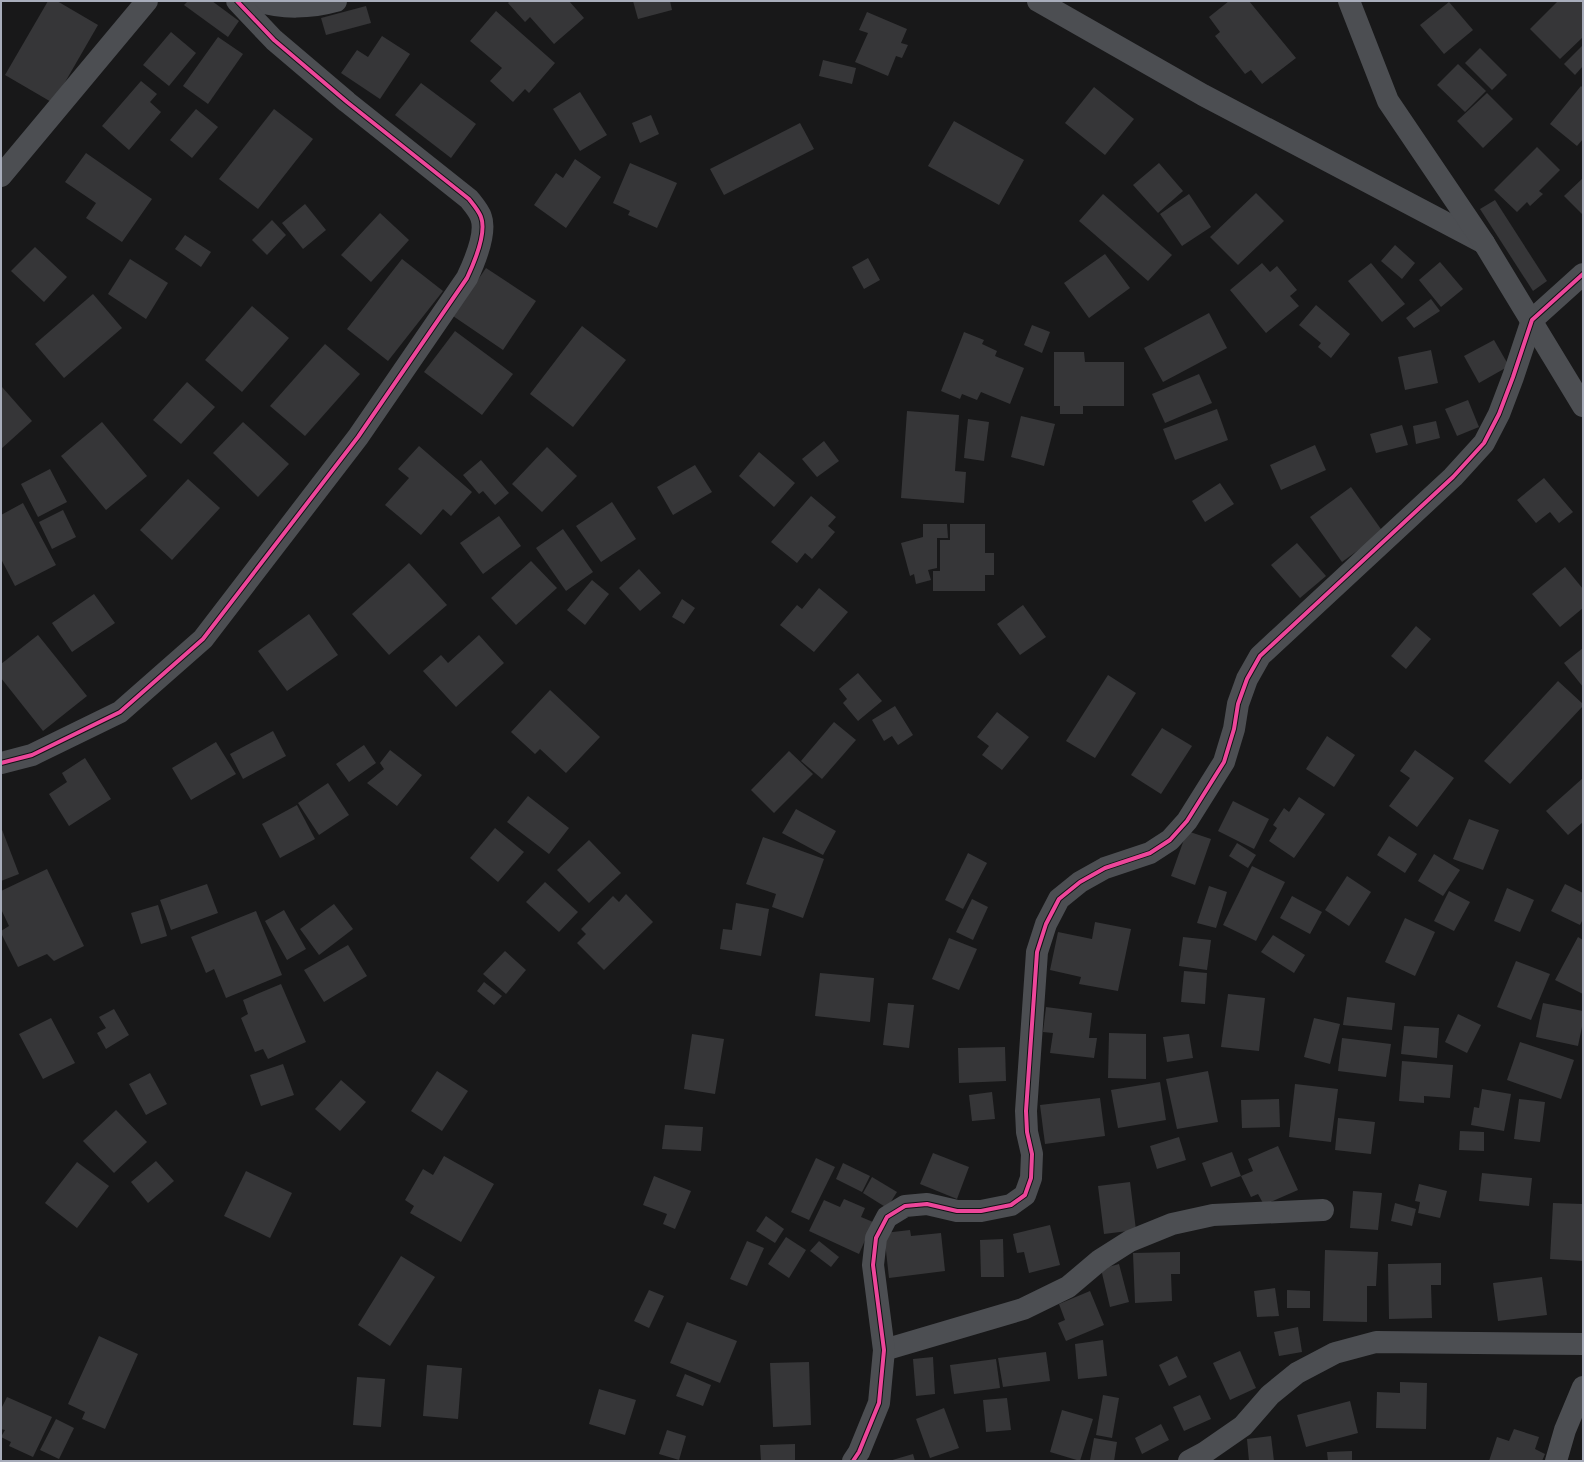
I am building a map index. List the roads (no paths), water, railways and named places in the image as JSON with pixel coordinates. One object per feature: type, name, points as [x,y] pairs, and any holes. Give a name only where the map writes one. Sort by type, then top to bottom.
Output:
[{"type":"street","points":[[1,176],[147,1]]},
{"type":"street","points":[[1,763],[32,755],[120,712],[203,639],[358,437],[467,278],[476,258],[482,237],[482,218],[469,199],[347,102],[274,40],[237,1]]},
{"type":"street","points":[[257,1],[265,4],[301,7],[336,1]]},
{"type":"street","points":[[1038,1],[1203,95],[1484,243]]},
{"type":"street","points":[[1349,1],[1388,102],[1484,243],[1580,394]]},
{"type":"street","points":[[853,1461],[859,1452],[879,1403],[884,1350],[872,1265],[876,1238],[887,1217],[905,1206],[927,1204],[957,1211],[981,1211],[1011,1205],[1025,1195],[1031,1178],[1032,1154],[1026,1111],[1037,952],[1046,924],[1059,899],[1080,882],[1105,868],[1150,853],[1170,840],[1187,821],[1224,762],[1234,729],[1238,704],[1247,679],[1260,656],[1453,477],[1484,443],[1499,414],[1514,377],[1532,320],[1583,274]]},
{"type":"street","points":[[884,1350],[1023,1309],[1068,1287],[1100,1260],[1130,1241],[1172,1224],[1213,1215],[1323,1210]]},
{"type":"street","points":[[1189,1461],[1204,1453],[1243,1426],[1270,1395],[1297,1373],[1335,1353],[1376,1342],[1583,1344]]},
{"type":"street","points":[[1556,1461],[1565,1430],[1583,1387]]}]
